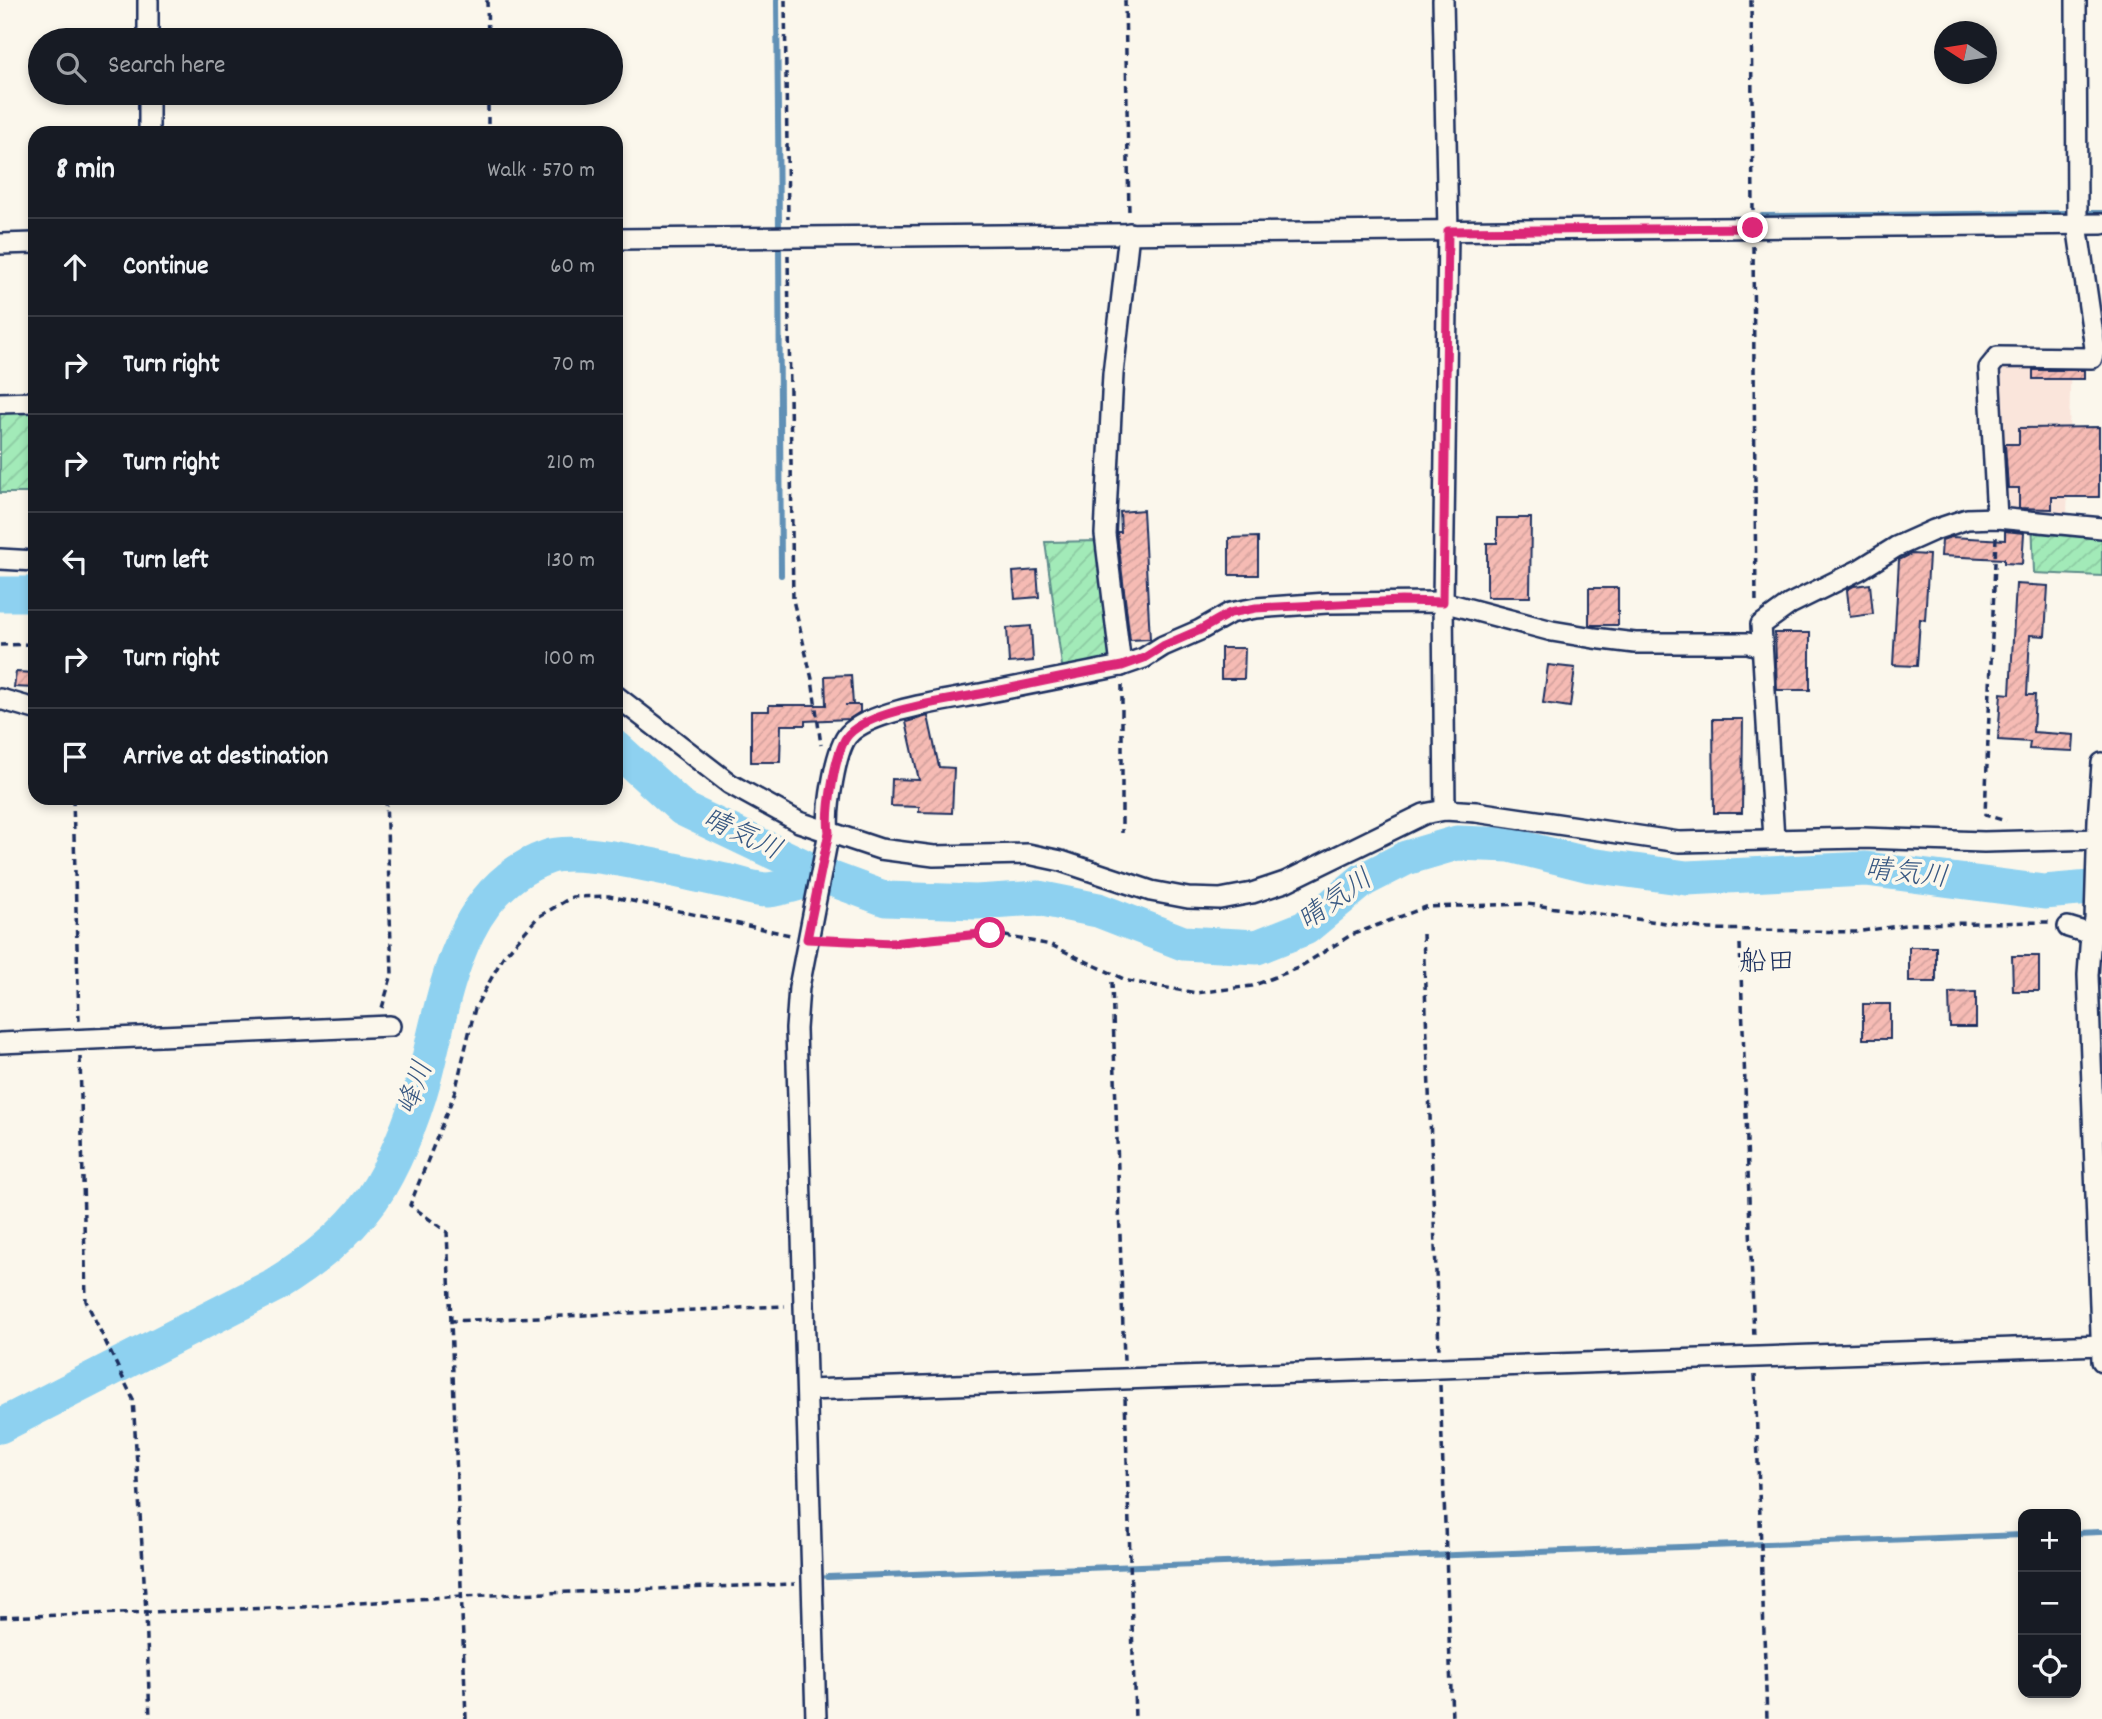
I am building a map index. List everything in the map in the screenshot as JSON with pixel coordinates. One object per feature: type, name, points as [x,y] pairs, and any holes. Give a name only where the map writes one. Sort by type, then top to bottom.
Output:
[{"type":"street","points":[[148,0],[148,28]]},
{"type":"street","points":[[1444,0],[1448,231],[1443,602],[1444,810]]},
{"type":"street","points":[[1997,518],[1989,368],[1998,357],[2092,358],[2095,348],[2077,224],[2076,0]]},
{"type":"street","points":[[149,105],[149,126]]},
{"type":"street","points":[[623,239],[2102,224]]},
{"type":"street","points":[[1122,666],[1105,534],[1113,374],[1129,233]]},
{"type":"street","points":[[0,244],[28,243]]},
{"type":"street","points":[[0,403],[28,402]]},
{"type":"street","points":[[1774,839],[1760,625],[1790,604],[1858,570],[1896,547],[1934,530],[1967,520],[1997,518],[2102,528]]},
{"type":"street","points":[[0,559],[28,561]]},
{"type":"street","points":[[817,1719],[796,1029],[799,987],[807,939],[828,838],[827,820],[839,755],[846,736],[863,723],[915,707],[1122,666],[1144,658],[1230,613],[1256,608],[1401,601],[1443,602],[1552,631],[1594,638],[1634,643],[1748,643],[1761,647]]},
{"type":"street","points":[[0,699],[28,707]]},
{"type":"street","points":[[623,701],[730,784],[828,838],[880,849],[934,856],[1028,854],[1061,861],[1151,891],[1188,898],[1220,899],[1252,894],[1285,882],[1424,814],[1444,810],[1476,812],[1679,842],[1862,838],[1984,842],[2099,839]]},
{"type":"street","points":[[2102,763],[2088,975],[2102,1361]]},
{"type":"street","points":[[2068,927],[2093,927]]},
{"type":"street","points":[[0,1043],[384,1026]]},
{"type":"street","points":[[807,1390],[2102,1345]]},
{"type":"path","points":[[487,0],[488,28]]},
{"type":"path","points":[[785,0],[793,600],[812,679],[822,755],[836,769]]},
{"type":"path","points":[[1125,0],[1129,233]]},
{"type":"path","points":[[1751,0],[1756,611],[1760,625]]},
{"type":"path","points":[[488,105],[488,126]]},
{"type":"path","points":[[1997,518],[1985,815],[2011,822]]},
{"type":"path","points":[[0,645],[28,644]]},
{"type":"path","points":[[1122,666],[1122,833]]},
{"type":"path","points":[[74,805],[86,1301],[133,1399],[150,1719]]},
{"type":"path","points":[[384,1026],[392,974],[386,805]]},
{"type":"path","points":[[466,1719],[447,1232],[410,1205],[455,1093],[475,1008],[503,957],[538,918],[572,897],[609,896],[807,939],[892,943],[990,933],[1051,946],[1128,981],[1196,993],[1252,986],[1298,968],[1351,935],[1426,907],[1527,904],[1709,929],[1856,932],[1911,924],[2047,922],[2068,927]]},
{"type":"path","points":[[1423,934],[1452,1719]]},
{"type":"path","points":[[1740,944],[1767,1719]]},
{"type":"path","points":[[1112,982],[1135,1719]]},
{"type":"path","points":[[451,1321],[804,1305]]},
{"type":"path","points":[[0,1617],[302,1607],[461,1596],[813,1583]]},
{"type":"shaded area","points":[[2071,350],[2067,518],[1991,508],[1984,351]]},
{"type":"green space","points":[[28,391],[28,493],[0,493],[0,393]]},
{"type":"green space","points":[[2032,517],[2102,521],[2102,576],[2034,573]]},
{"type":"green space","points":[[1100,541],[1112,662],[1062,666],[1045,542]]},
{"type":"building","points":[[2033,370],[2084,370],[2084,379],[2033,379]]},
{"type":"building","points":[[2099,427],[2099,497],[2052,497],[2052,509],[2019,508],[2019,488],[2008,488],[2005,444],[2019,444],[2019,428]]},
{"type":"building","points":[[1143,510],[1150,639],[1130,640],[1117,532],[1121,532],[1120,512]]},
{"type":"building","points":[[1497,518],[1531,518],[1530,597],[1487,597],[1487,543],[1497,543]]},
{"type":"building","points":[[2005,531],[2024,533],[2022,564],[2004,563],[2004,559],[1941,556],[1942,540],[1951,537],[2005,540]]},
{"type":"building","points":[[1258,537],[1258,575],[1229,575],[1229,538]]},
{"type":"building","points":[[1911,554],[1929,555],[1925,620],[1920,619],[1917,666],[1893,665],[1899,560]]},
{"type":"building","points":[[1037,570],[1039,597],[1015,599],[1013,572]]},
{"type":"building","points":[[1870,584],[1873,614],[1850,617],[1847,590],[1854,586]]},
{"type":"building","points":[[2016,584],[2048,586],[2045,636],[2030,635],[2027,695],[2035,695],[2033,732],[2074,735],[2073,751],[2029,749],[2030,742],[1998,740],[2001,693],[2010,694]]},
{"type":"building","points":[[1589,588],[1618,588],[1618,625],[1589,625]]},
{"type":"building","points":[[1031,626],[1033,661],[1009,663],[1007,628]]},
{"type":"building","points":[[1775,633],[1810,633],[1810,690],[1777,690]]},
{"type":"building","points":[[1221,648],[1245,648],[1244,679],[1221,679]]},
{"type":"building","points":[[1548,665],[1575,668],[1570,707],[1543,703]]},
{"type":"building","points":[[16,672],[28,673],[28,688],[14,687]]},
{"type":"building","points":[[851,675],[853,705],[860,705],[860,712],[849,719],[805,721],[805,725],[781,725],[780,762],[751,762],[751,711],[769,711],[769,705],[826,705],[825,676]]},
{"type":"building","points":[[928,716],[939,767],[954,768],[952,813],[919,812],[919,807],[891,806],[892,779],[919,780],[906,722]]},
{"type":"building","points":[[1713,719],[1743,719],[1742,813],[1714,813]]},
{"type":"building","points":[[1909,947],[1936,947],[1936,982],[1909,982]]},
{"type":"building","points":[[2012,956],[2039,956],[2039,991],[2013,991]]},
{"type":"building","points":[[1976,992],[1976,1027],[1950,1027],[1949,993]]},
{"type":"building","points":[[1863,1004],[1890,1004],[1890,1039],[1863,1039]]},
{"type":"waterway","points":[[777,0],[779,232]]},
{"type":"waterway","points":[[1762,216],[2067,213]]},
{"type":"waterway","points":[[2086,213],[2102,213]]},
{"type":"waterway","points":[[779,246],[781,575]]},
{"type":"waterway","name":"晴気川","points":[[0,594],[28,594]]},
{"type":"waterway","name":"晴気川","points":[[623,754],[683,809],[824,876],[886,899],[976,902],[1038,898],[1098,910],[1183,943],[1257,947],[1305,928],[1363,880],[1406,858],[1457,843],[1510,845],[1590,865],[1687,878],[1866,869],[2044,892],[2102,887]]},
{"type":"waterway","name":"峰川","points":[[0,1426],[273,1286],[314,1258],[351,1225],[380,1187],[408,1127],[423,1082],[448,984],[473,921],[492,894],[517,873],[548,857],[564,854],[637,862],[763,890],[824,876]]},
{"type":"waterway","points":[[2081,1533],[2100,1532]]},
{"type":"waterway","points":[[827,1577],[2018,1535]]},
{"type":"district","name":"船田","points":[[1767,965]]},
{"type":"route","points":[[990,933],[892,943],[807,939],[829,832],[827,820],[839,755],[846,736],[863,723],[915,707],[1122,666],[1144,658],[1230,613],[1256,608],[1327,603],[1443,602],[1448,231],[1753,228]]}]
